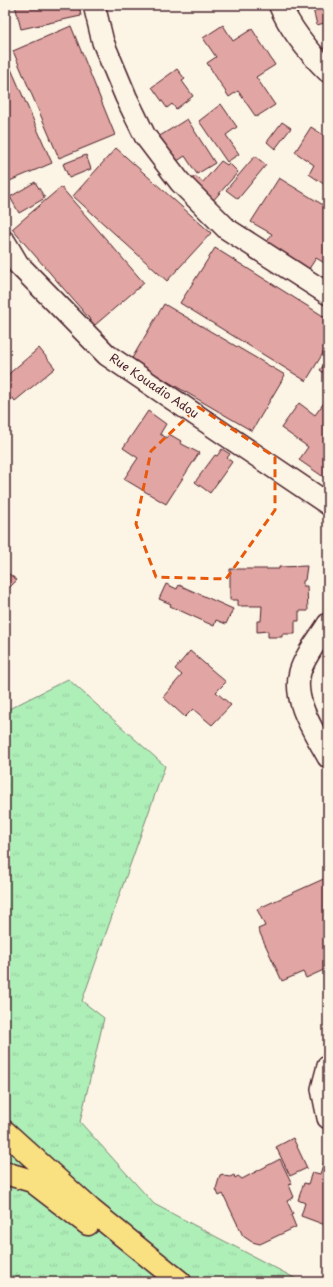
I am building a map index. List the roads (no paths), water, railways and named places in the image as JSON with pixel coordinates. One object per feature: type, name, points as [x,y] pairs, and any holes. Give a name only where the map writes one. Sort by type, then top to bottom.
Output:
[{"type":"highway","points":[[5,1132],[91,1210],[180,1282]]},
{"type":"highway","points":[[5,1173],[32,1181],[161,1282]]},
{"type":"street","points":[[94,5],[103,42],[126,97],[145,136],[180,182],[227,229],[328,294]]},
{"type":"street","points":[[280,5],[297,34],[317,60],[328,71]]},
{"type":"street","name":"Rue Kouadio Adou","points":[[5,242],[18,264],[107,355],[328,504]]},
{"type":"street","points":[[328,624],[300,672],[298,692],[304,711],[328,757]]},
{"type":"street","points":[[328,1066],[322,1089],[328,1118]]}]
